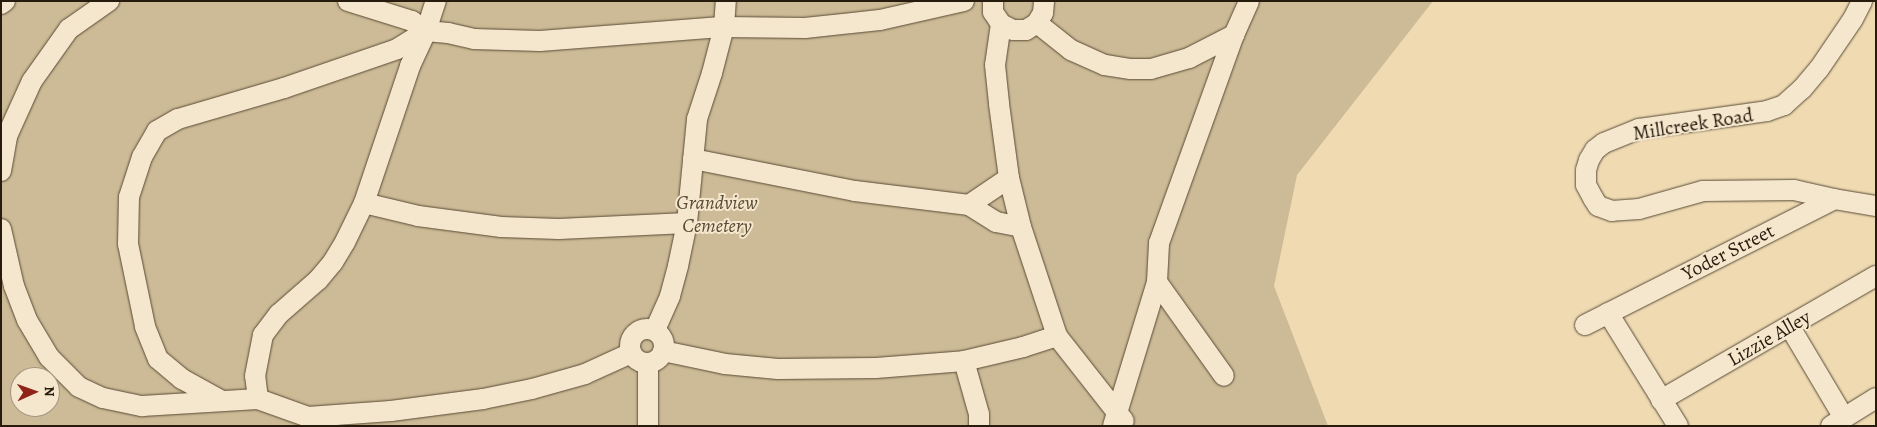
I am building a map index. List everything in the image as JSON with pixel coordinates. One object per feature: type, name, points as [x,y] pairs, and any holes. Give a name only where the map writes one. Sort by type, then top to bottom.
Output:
[{"type":"street","points":[[1,4],[5,1]]},
{"type":"street","points":[[1,171],[7,136],[32,81],[69,29],[109,1]]},
{"type":"street","points":[[348,1],[412,21],[426,31],[448,33],[474,39],[540,41],[724,27],[804,28],[880,20],[964,1]]},
{"type":"street","points":[[258,400],[255,376],[263,335],[279,314],[318,280],[333,262],[364,203],[410,66],[426,31],[436,1]]},
{"type":"street","points":[[655,330],[670,296],[687,223],[697,119],[712,74],[724,27],[726,1]]},
{"type":"street","points":[[993,1],[993,12],[1001,24],[1013,30],[1026,30],[1037,23],[1043,13],[1044,1]]},
{"type":"street","points":[[1119,421],[1156,282],[1159,243],[1234,35],[1249,1]]},
{"type":"street","name":"Millcreek Road","points":[[1834,199],[1794,190],[1703,191],[1640,209],[1612,211],[1598,206],[1586,185],[1586,170],[1588,160],[1595,150],[1604,143],[1639,130],[1767,112],[1784,105],[1802,89],[1819,69],[1853,19],[1862,1]]},
{"type":"street","points":[[1037,23],[1071,50],[1105,65],[1131,69],[1151,69],[1189,58],[1234,35]]},
{"type":"street","points":[[1001,24],[995,65],[1009,178],[1021,227],[1057,336],[1119,421]]},
{"type":"street","points":[[222,400],[182,379],[158,359],[145,326],[128,244],[129,197],[142,157],[157,131],[178,119],[284,88],[388,52],[426,31]]},
{"type":"street","points":[[694,159],[855,191],[969,205],[996,222],[1021,227]]},
{"type":"street","points":[[969,205],[1009,178]]},
{"type":"street","points":[[1834,199],[1876,206]]},
{"type":"street","name":"Yoder Street","points":[[1585,325],[1834,199]]},
{"type":"street","points":[[364,203],[418,216],[501,227],[559,229],[687,223]]},
{"type":"street","points":[[1,229],[14,286],[27,320],[49,357],[79,386],[103,398],[142,406],[177,405],[222,400],[258,400],[315,422],[430,407],[532,389],[585,374],[631,353]]},
{"type":"street","name":"Lizzie Alley","points":[[1661,400],[1876,276]]},
{"type":"street","points":[[1156,282],[1224,376]]},
{"type":"street","points":[[1608,312],[1678,426]]},
{"type":"street","points":[[1790,327],[1837,422],[1876,398]]},
{"type":"street","points":[[644,328],[655,330],[661,336],[664,343],[663,351],[654,362],[648,364],[638,361],[631,353],[630,342],[635,333],[644,328]]},
{"type":"street","points":[[663,351],[725,364],[778,369],[876,368],[964,361],[1023,347],[1057,336]]},
{"type":"street","points":[[964,361],[979,414],[980,426]]},
{"type":"street","points":[[648,364],[648,426]]},
{"type":"green space","name":"Grandview Cemetery","points":[[1,1],[1433,1],[1297,175],[1274,286],[1328,426],[5,426],[1,424]]}]
